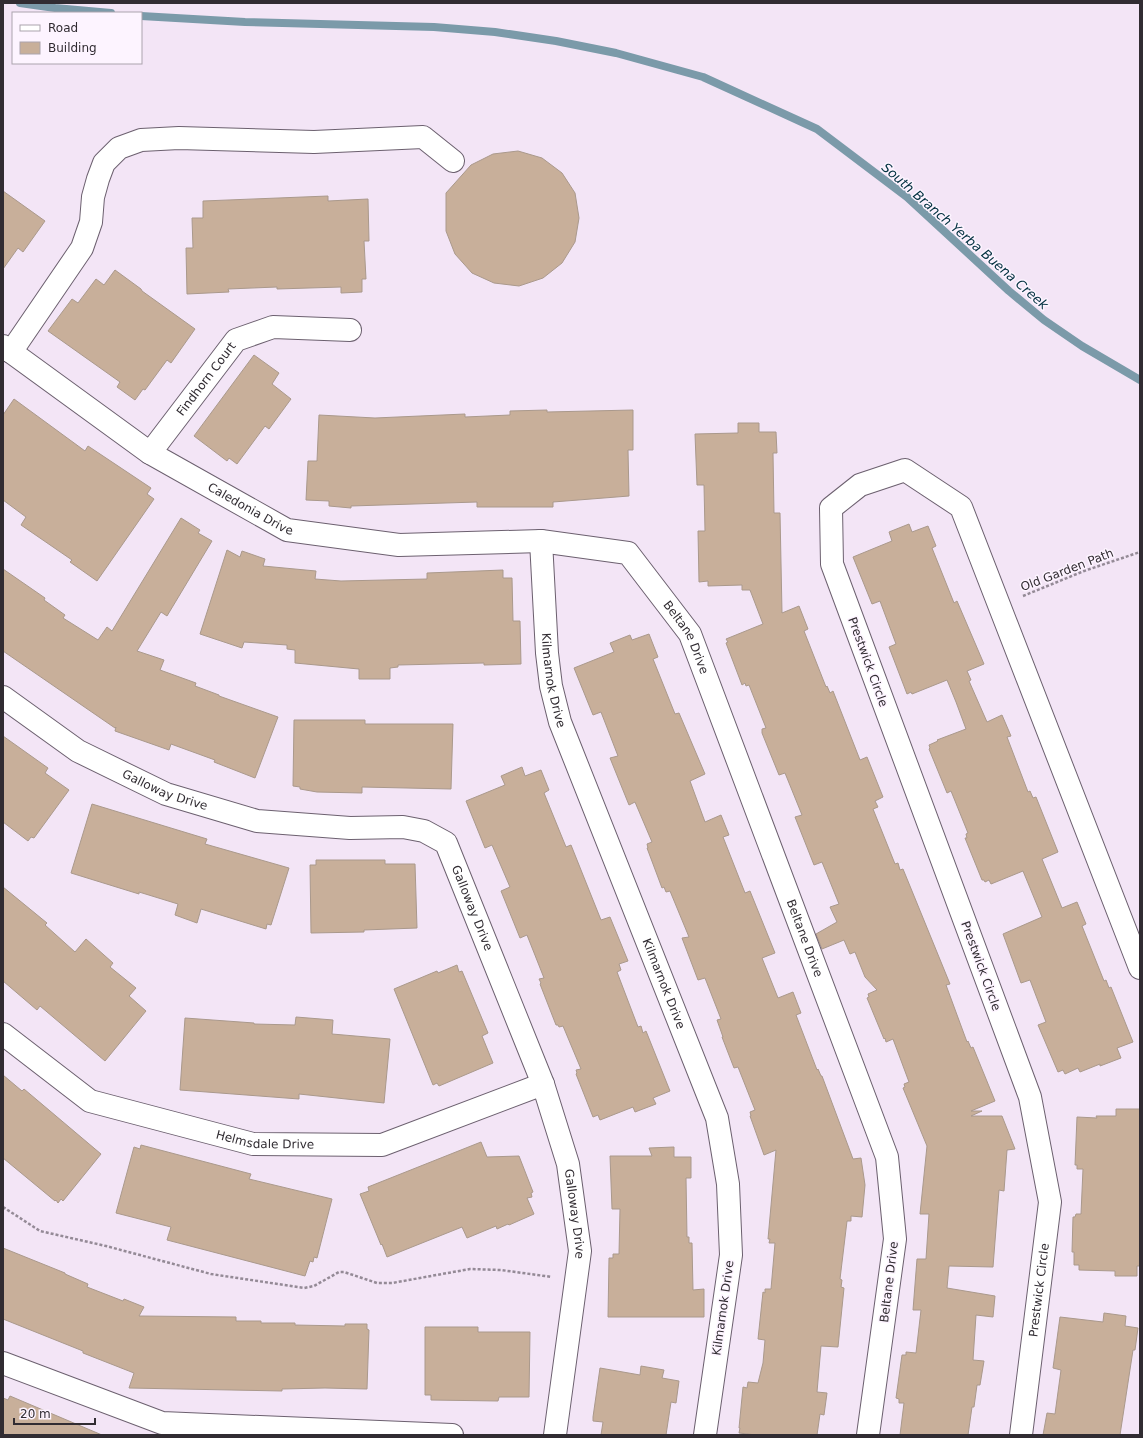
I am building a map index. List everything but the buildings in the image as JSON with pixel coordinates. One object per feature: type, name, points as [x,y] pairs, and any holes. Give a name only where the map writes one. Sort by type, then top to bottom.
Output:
[{"type":"street","points":[[7,349],[82,248],[91,222],[93,197],[98,179],[104,163],[119,148],[141,140],[179,138],[314,142],[423,137],[453,161]]},
{"type":"street","name":"Findhorn Court","points":[[150,453],[236,340],[273,327],[350,330]]},
{"type":"street","name":"Caledonia Drive","points":[[7,349],[150,453],[287,530],[400,545],[541,541]]},
{"type":"street","name":"Prestwick Circle","points":[[1021,1435],[1050,1202],[1030,1097],[832,564],[831,508],[860,485],[905,470],[961,507],[1140,968]]},
{"type":"street","name":"Kilmarnok Drive","points":[[541,541],[547,653],[551,686],[560,722],[717,1118],[728,1184],[731,1255],[705,1435]]},
{"type":"street","name":"Beltane Drive","points":[[541,541],[628,553],[690,634],[887,1157],[895,1239],[868,1435]]},
{"type":"street","name":"Galloway Drive","points":[[3,697],[78,751],[166,794],[257,822],[350,828],[403,827],[424,831],[446,843],[543,1084],[568,1164],[580,1251],[555,1435]]},
{"type":"street","name":"Helmsdale Drive","points":[[3,1034],[90,1101],[253,1144],[382,1145],[543,1084]]},
{"type":"street","points":[[3,1363],[162,1423],[452,1435]]},
{"type":"path","name":"Old Garden Path","points":[[1000,606],[1084,571],[1140,552]]},
{"type":"path","points":[[3,1207],[40,1231],[106,1246],[211,1274],[304,1288],[314,1286],[339,1272],[344,1272],[377,1283],[392,1283],[470,1269],[501,1270],[576,1280]]},
{"type":"waterway","name":"South Branch Yerba Buena Creek","points":[[20,3],[100,12]]},
{"type":"waterway","name":"South Branch Yerba Buena Creek","points":[[142,16],[245,22],[434,27],[495,32],[556,41],[616,53],[703,77],[817,129],[907,197],[1009,291],[1044,320],[1082,346],[1140,380]]}]
